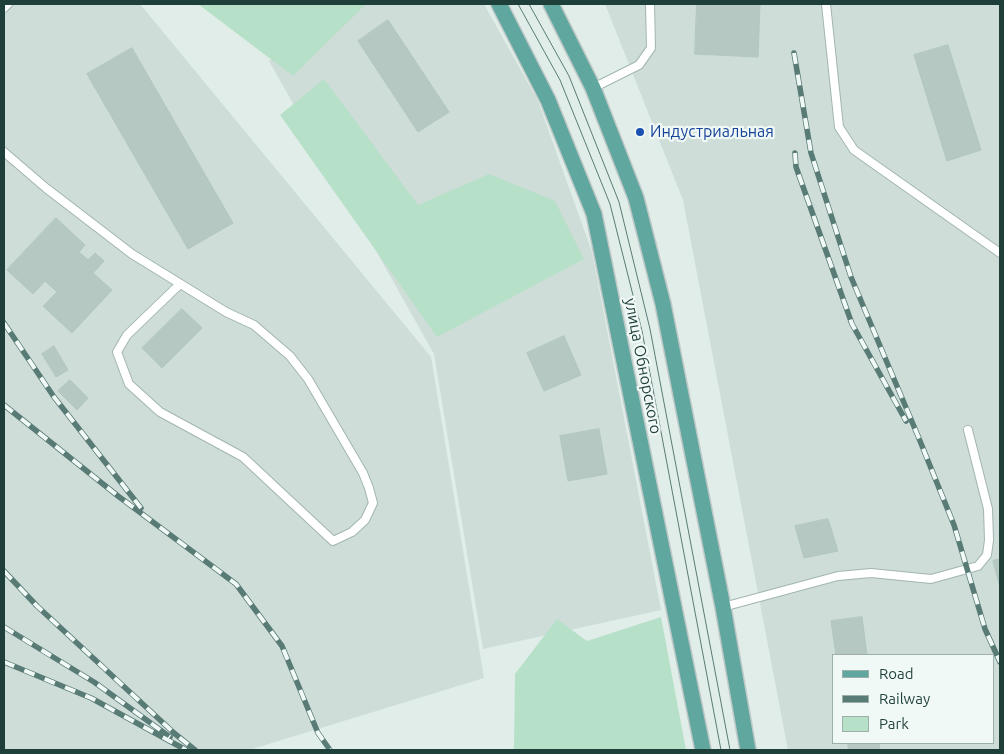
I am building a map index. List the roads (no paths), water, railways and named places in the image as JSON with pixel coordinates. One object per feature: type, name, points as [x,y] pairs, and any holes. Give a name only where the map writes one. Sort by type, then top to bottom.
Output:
[{"type":"main road","name":"улица Обнорского","points":[[500,4],[548,100],[594,214],[703,750]]},
{"type":"main road","name":"улица Обнорского","points":[[551,4],[593,88],[636,198],[660,294],[723,607],[748,750]]},
{"type":"lane","points":[[4,8],[8,4]]},
{"type":"lane","points":[[593,88],[639,65],[651,48],[650,4]]},
{"type":"lane","points":[[826,4],[839,127],[854,150],[1000,253]]},
{"type":"lane","points":[[4,152],[46,188],[132,254],[226,312],[254,324],[290,356],[308,379],[369,488],[373,503],[366,520],[352,532],[333,541],[243,457],[160,412],[130,384],[117,352],[127,335],[180,284]]},
{"type":"lane","points":[[723,607],[838,576],[871,573],[931,579],[978,566],[987,555],[989,540],[988,509],[968,430]]},
{"type":"tram line","points":[[518,4],[560,80],[610,204],[642,331],[721,750]]},
{"type":"tram line","points":[[529,4],[569,76],[619,202],[650,329],[730,750]]},
{"type":"railway","points":[[794,53],[811,153],[851,277],[954,525],[985,629],[1000,662]]},
{"type":"railway","points":[[795,153],[796,167],[852,324],[906,421]]},
{"type":"railway","points":[[4,323],[54,397],[141,508]]},
{"type":"railway","points":[[4,405],[118,496],[236,584],[282,646],[318,733],[330,750]]},
{"type":"railway","points":[[4,571],[37,606],[174,733],[195,750]]},
{"type":"railway","points":[[4,627],[94,682],[170,737]]},
{"type":"railway","points":[[4,662],[91,698],[186,750]]},
{"type":"place","name":"Индустриальная","points":[[640,132]]}]
